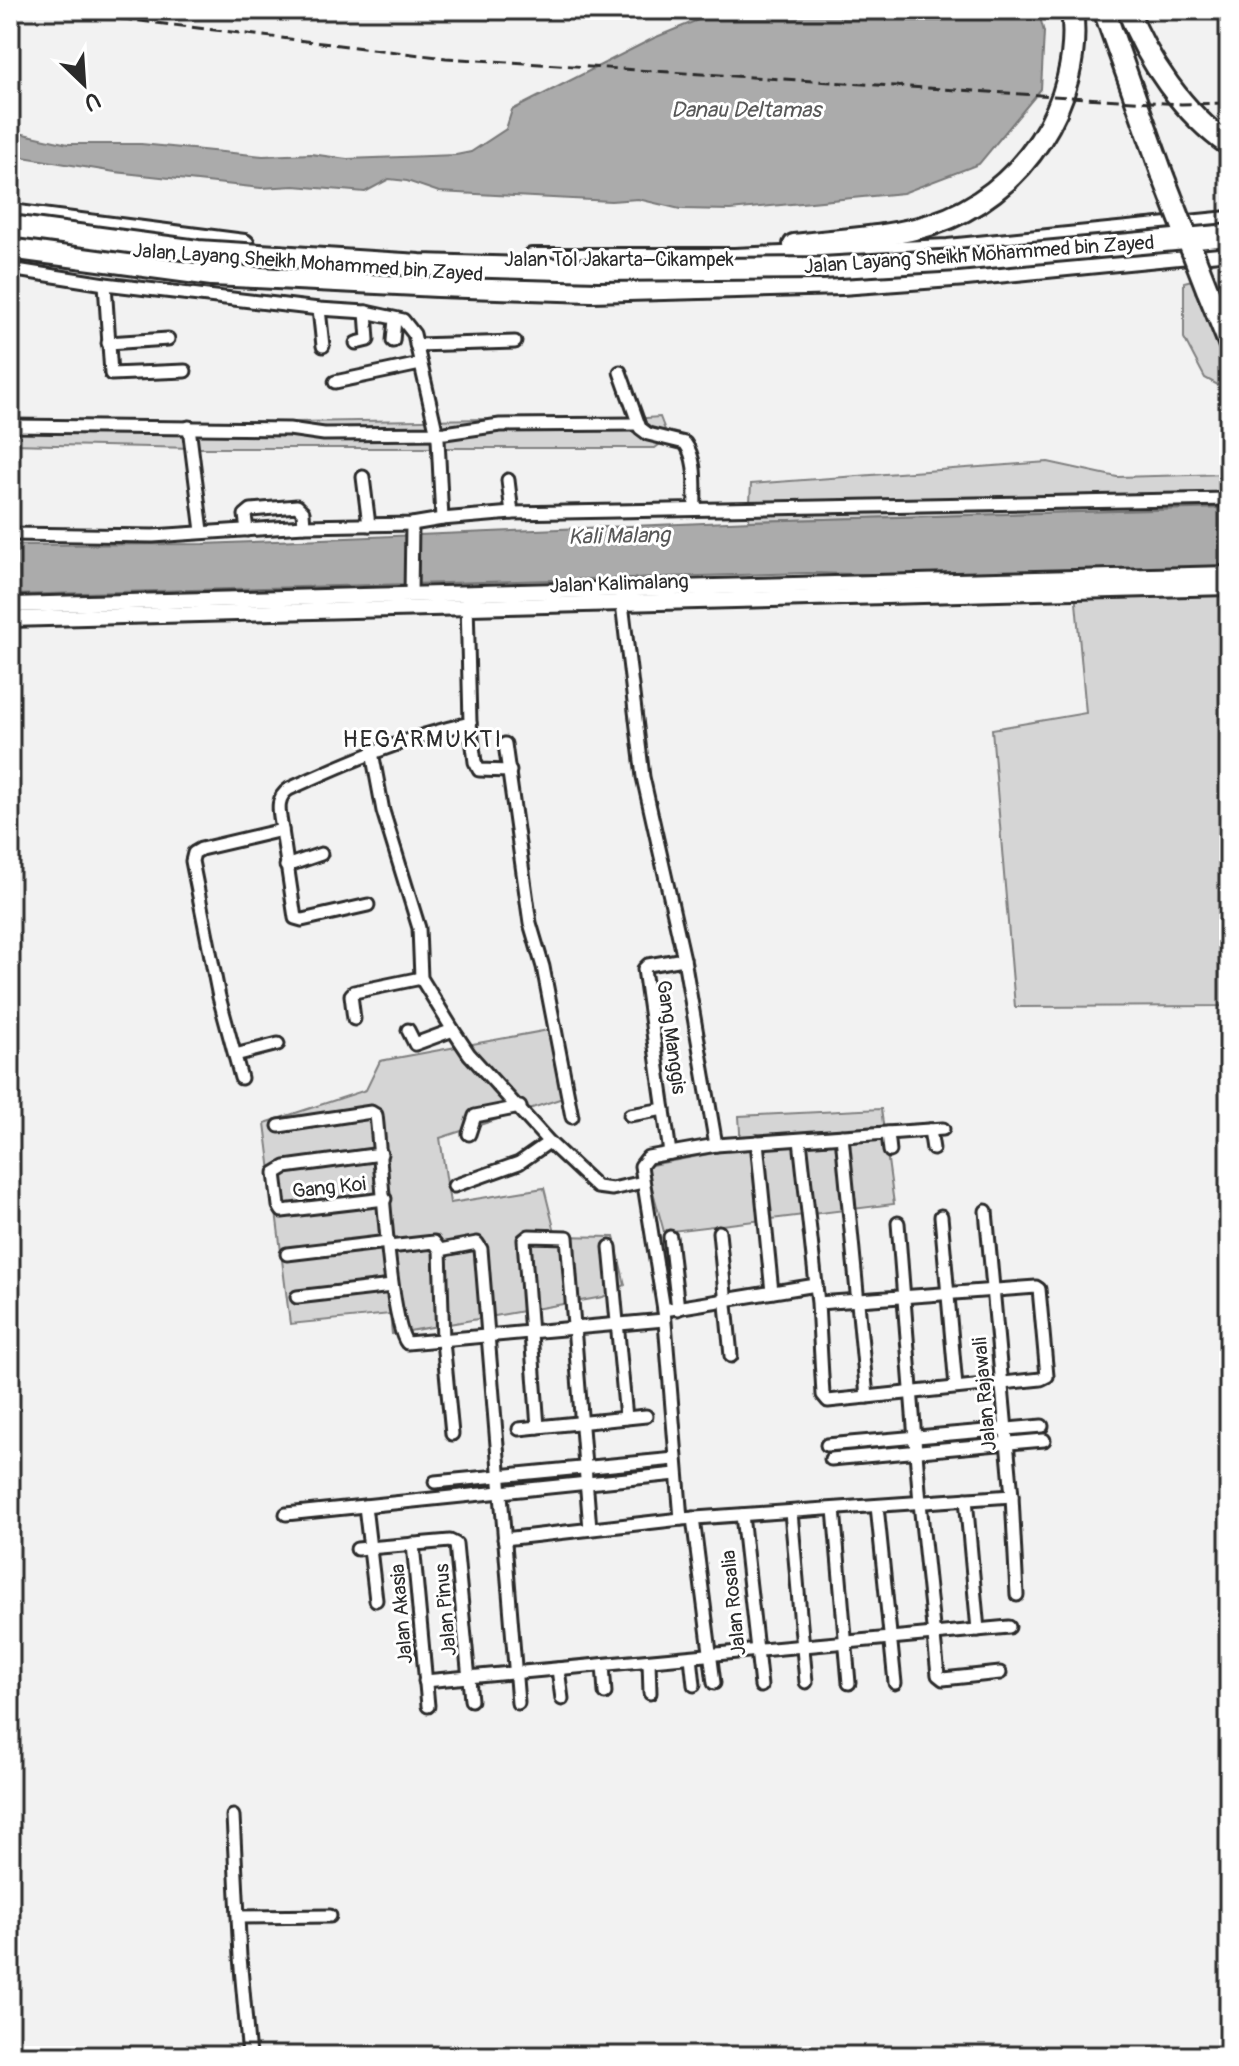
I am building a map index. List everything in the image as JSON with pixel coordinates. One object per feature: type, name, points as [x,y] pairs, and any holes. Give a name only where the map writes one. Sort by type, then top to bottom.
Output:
[{"type":"highway","points":[[679,259],[901,231],[932,225],[970,207],[1011,177],[1041,140],[1055,116],[1071,64],[1072,10]]},
{"type":"highway","points":[[1104,10],[1169,175],[1229,343]]},
{"type":"highway","points":[[1114,10],[1169,175]]},
{"type":"highway","points":[[1128,10],[1157,66],[1172,87],[1202,123],[1229,145]]},
{"type":"highway","name":"Jalan Tol Jakarta–Cikampek","points":[[10,215],[213,242],[326,252],[478,259],[679,259],[948,250],[1229,222]]},
{"type":"highway","name":"Jalan Layang Sheikh Mohammed bin Zayed","points":[[10,226],[198,251],[420,265],[598,270],[822,268],[1229,235]]},
{"type":"highway","name":"Jalan Layang Sheikh Mohammed bin Zayed","points":[[10,235],[220,260],[426,274],[601,278],[834,275],[1229,246]]},
{"type":"highway","name":"Jalan Tol Jakarta–Cikampek","points":[[10,248],[212,275],[576,290],[841,284],[966,275],[1229,246]]},
{"type":"highway","points":[[966,275],[1010,277],[1229,258]]},
{"type":"highway","points":[[1211,288],[1229,320]]},
{"type":"main road","name":"Jalan Kalimalang","points":[[10,619],[1229,574]]},
{"type":"main road","name":"Jalan Kalimalang","points":[[621,596],[1229,587]]},
{"type":"main road","name":"Jalan Kalimalang","points":[[10,605],[411,589],[466,600]]},
{"type":"street","points":[[10,269],[105,284],[366,312],[407,323],[414,334],[436,432],[442,519]]},
{"type":"street","points":[[105,284],[111,374],[185,371]]},
{"type":"street","points":[[319,309],[323,346]]},
{"type":"street","points":[[356,343],[368,341],[366,312]]},
{"type":"street","points":[[393,341],[395,319]]},
{"type":"street","points":[[108,343],[168,339]]},
{"type":"street","points":[[416,345],[515,342]]},
{"type":"street","points":[[335,382],[420,364]]},
{"type":"street","points":[[620,372],[637,424],[648,434],[679,440],[689,449],[693,462],[695,509]]},
{"type":"street","points":[[10,426],[289,429],[324,434],[445,433],[500,425],[637,424]]},
{"type":"street","points":[[189,427],[202,531]]},
{"type":"street","points":[[363,477],[369,525]]},
{"type":"street","points":[[508,480],[512,513]]},
{"type":"street","points":[[10,534],[153,536],[202,531],[369,525],[412,529],[442,519],[512,513],[1229,499]]},
{"type":"street","points":[[247,530],[245,515],[251,510],[297,506],[303,512],[304,526]]},
{"type":"street","points":[[411,589],[412,529]]},
{"type":"street","points":[[621,596],[643,777],[684,959],[716,1145]]},
{"type":"street","points":[[466,600],[470,723],[475,762],[479,770],[510,771]]},
{"type":"street","points":[[368,905],[297,919],[294,916],[279,801],[282,793],[372,752],[433,731],[470,723]]},
{"type":"street","points":[[505,744],[530,923],[543,967],[572,1117]]},
{"type":"street","points":[[372,752],[383,811],[419,928],[421,978],[453,1030],[469,1054],[549,1142],[597,1187],[612,1189],[643,1182]]},
{"type":"street","points":[[241,1078],[219,997],[192,861],[196,851],[282,830]]},
{"type":"street","points":[[286,866],[321,854]]},
{"type":"street","name":"Gang Manggis","points":[[670,1153],[644,969],[648,965],[684,959]]},
{"type":"street","points":[[354,1019],[351,995],[354,992],[421,978]]},
{"type":"street","points":[[408,1030],[415,1044],[453,1030]]},
{"type":"street","points":[[235,1055],[278,1044]]},
{"type":"street","points":[[469,1134],[475,1116],[520,1107]]},
{"type":"street","points":[[630,1115],[664,1109]]},
{"type":"street","points":[[279,1126],[371,1112],[376,1115],[392,1286],[404,1342],[409,1344],[616,1324],[664,1315],[678,1309],[816,1285]]},
{"type":"street","points":[[714,1683],[687,1519],[676,1474],[664,1315],[642,1161],[648,1157],[716,1145],[936,1129],[933,1149]]},
{"type":"street","points":[[888,1133],[890,1151]]},
{"type":"street","points":[[842,1136],[867,1397]]},
{"type":"street","points":[[800,1140],[818,1303],[824,1398],[831,1401],[1001,1384],[1047,1376],[1039,1289],[1032,1286],[818,1303]]},
{"type":"street","points":[[454,1186],[519,1163],[549,1142]]},
{"type":"street","points":[[757,1142],[772,1292]]},
{"type":"street","name":"Gang Koi","points":[[381,1154],[285,1167],[275,1173],[282,1211],[385,1199]]},
{"type":"street","name":"Jalan Rajawali","points":[[986,1211],[1012,1496],[1017,1595]]},
{"type":"street","points":[[941,1216],[956,1387]]},
{"type":"street","points":[[898,1223],[920,1503],[938,1675],[941,1679],[1000,1673]]},
{"type":"street","points":[[719,1232],[731,1356]]},
{"type":"street","points":[[538,1427],[524,1240],[529,1236],[568,1238],[590,1529]]},
{"type":"street","points":[[670,1237],[678,1309]]},
{"type":"street","points":[[287,1254],[434,1242],[440,1250],[443,1341],[452,1434]]},
{"type":"street","points":[[440,1250],[477,1243],[481,1246],[518,1703]]},
{"type":"street","points":[[610,1247],[626,1418]]},
{"type":"street","points":[[297,1297],[392,1286]]},
{"type":"street","points":[[519,1429],[646,1416]]},
{"type":"street","points":[[827,1445],[1042,1426]]},
{"type":"street","points":[[831,1459],[1044,1440]]},
{"type":"street","points":[[435,1482],[675,1459]]},
{"type":"street","points":[[286,1514],[676,1474]]},
{"type":"street","points":[[504,1539],[687,1519],[1012,1496]]},
{"type":"street","points":[[966,1499],[978,1630]]},
{"type":"street","points":[[365,1506],[376,1600]]},
{"type":"street","points":[[877,1506],[895,1683]]},
{"type":"street","points":[[834,1509],[849,1683]]},
{"type":"street","points":[[791,1512],[806,1682]]},
{"type":"street","name":"Jalan Rosalia","points":[[742,1515],[761,1686]]},
{"type":"street","name":"Jalan Pinus","points":[[413,1544],[453,1542],[458,1549],[471,1700]]},
{"type":"street","points":[[357,1549],[413,1544]]},
{"type":"street","name":"Jalan Akasia","points":[[413,1544],[428,1706]]},
{"type":"street","points":[[425,1681],[1009,1627]]},
{"type":"street","points":[[691,1657],[694,1685]]},
{"type":"street","points":[[649,1661],[650,1693]]},
{"type":"street","points":[[603,1665],[605,1693]]},
{"type":"street","points":[[558,1669],[562,1699]]},
{"type":"street","points":[[233,1816],[249,2056]]},
{"type":"street","points":[[239,1917],[330,1916]]},
{"type":"shaded area","points":[[1192,280],[1229,370],[1229,391],[1205,378],[1184,338],[1184,282]]},
{"type":"shaded area","points":[[660,417],[668,438],[655,448],[196,448],[10,444],[10,419],[221,423]]},
{"type":"shaded area","points":[[1048,462],[1117,477],[1229,474],[1229,508],[749,521],[751,484]]},
{"type":"shaded area","points":[[1229,574],[1229,1006],[1015,1007],[992,729],[1086,713],[1074,580]]},
{"type":"shaded area","points":[[554,1029],[569,1096],[440,1138],[450,1203],[544,1188],[556,1236],[614,1237],[625,1285],[603,1297],[392,1334],[390,1314],[290,1324],[265,1123],[366,1090],[380,1061]]},
{"type":"shaded area","points":[[881,1109],[894,1204],[664,1232],[646,1166],[741,1148],[739,1116]]},
{"type":"water","name":"Danau Deltamas","points":[[722,10],[1038,10],[1044,32],[1041,89],[979,164],[903,193],[730,210],[680,209],[638,199],[611,201],[439,192],[407,181],[389,179],[365,192],[294,186],[261,188],[115,172],[10,155],[10,131],[68,144],[141,144],[263,156],[311,154],[347,159],[471,152],[506,129],[512,110],[654,38]]},
{"type":"water","name":"Kali Malang","points":[[1229,508],[1229,574],[1073,578],[808,573],[10,595],[10,545],[204,544],[752,521]]},
{"type":"railway","points":[[49,10],[446,58],[1181,104],[1229,103]]},
{"type":"district","name":"HEGARMUKTI","points":[[423,739]]}]
